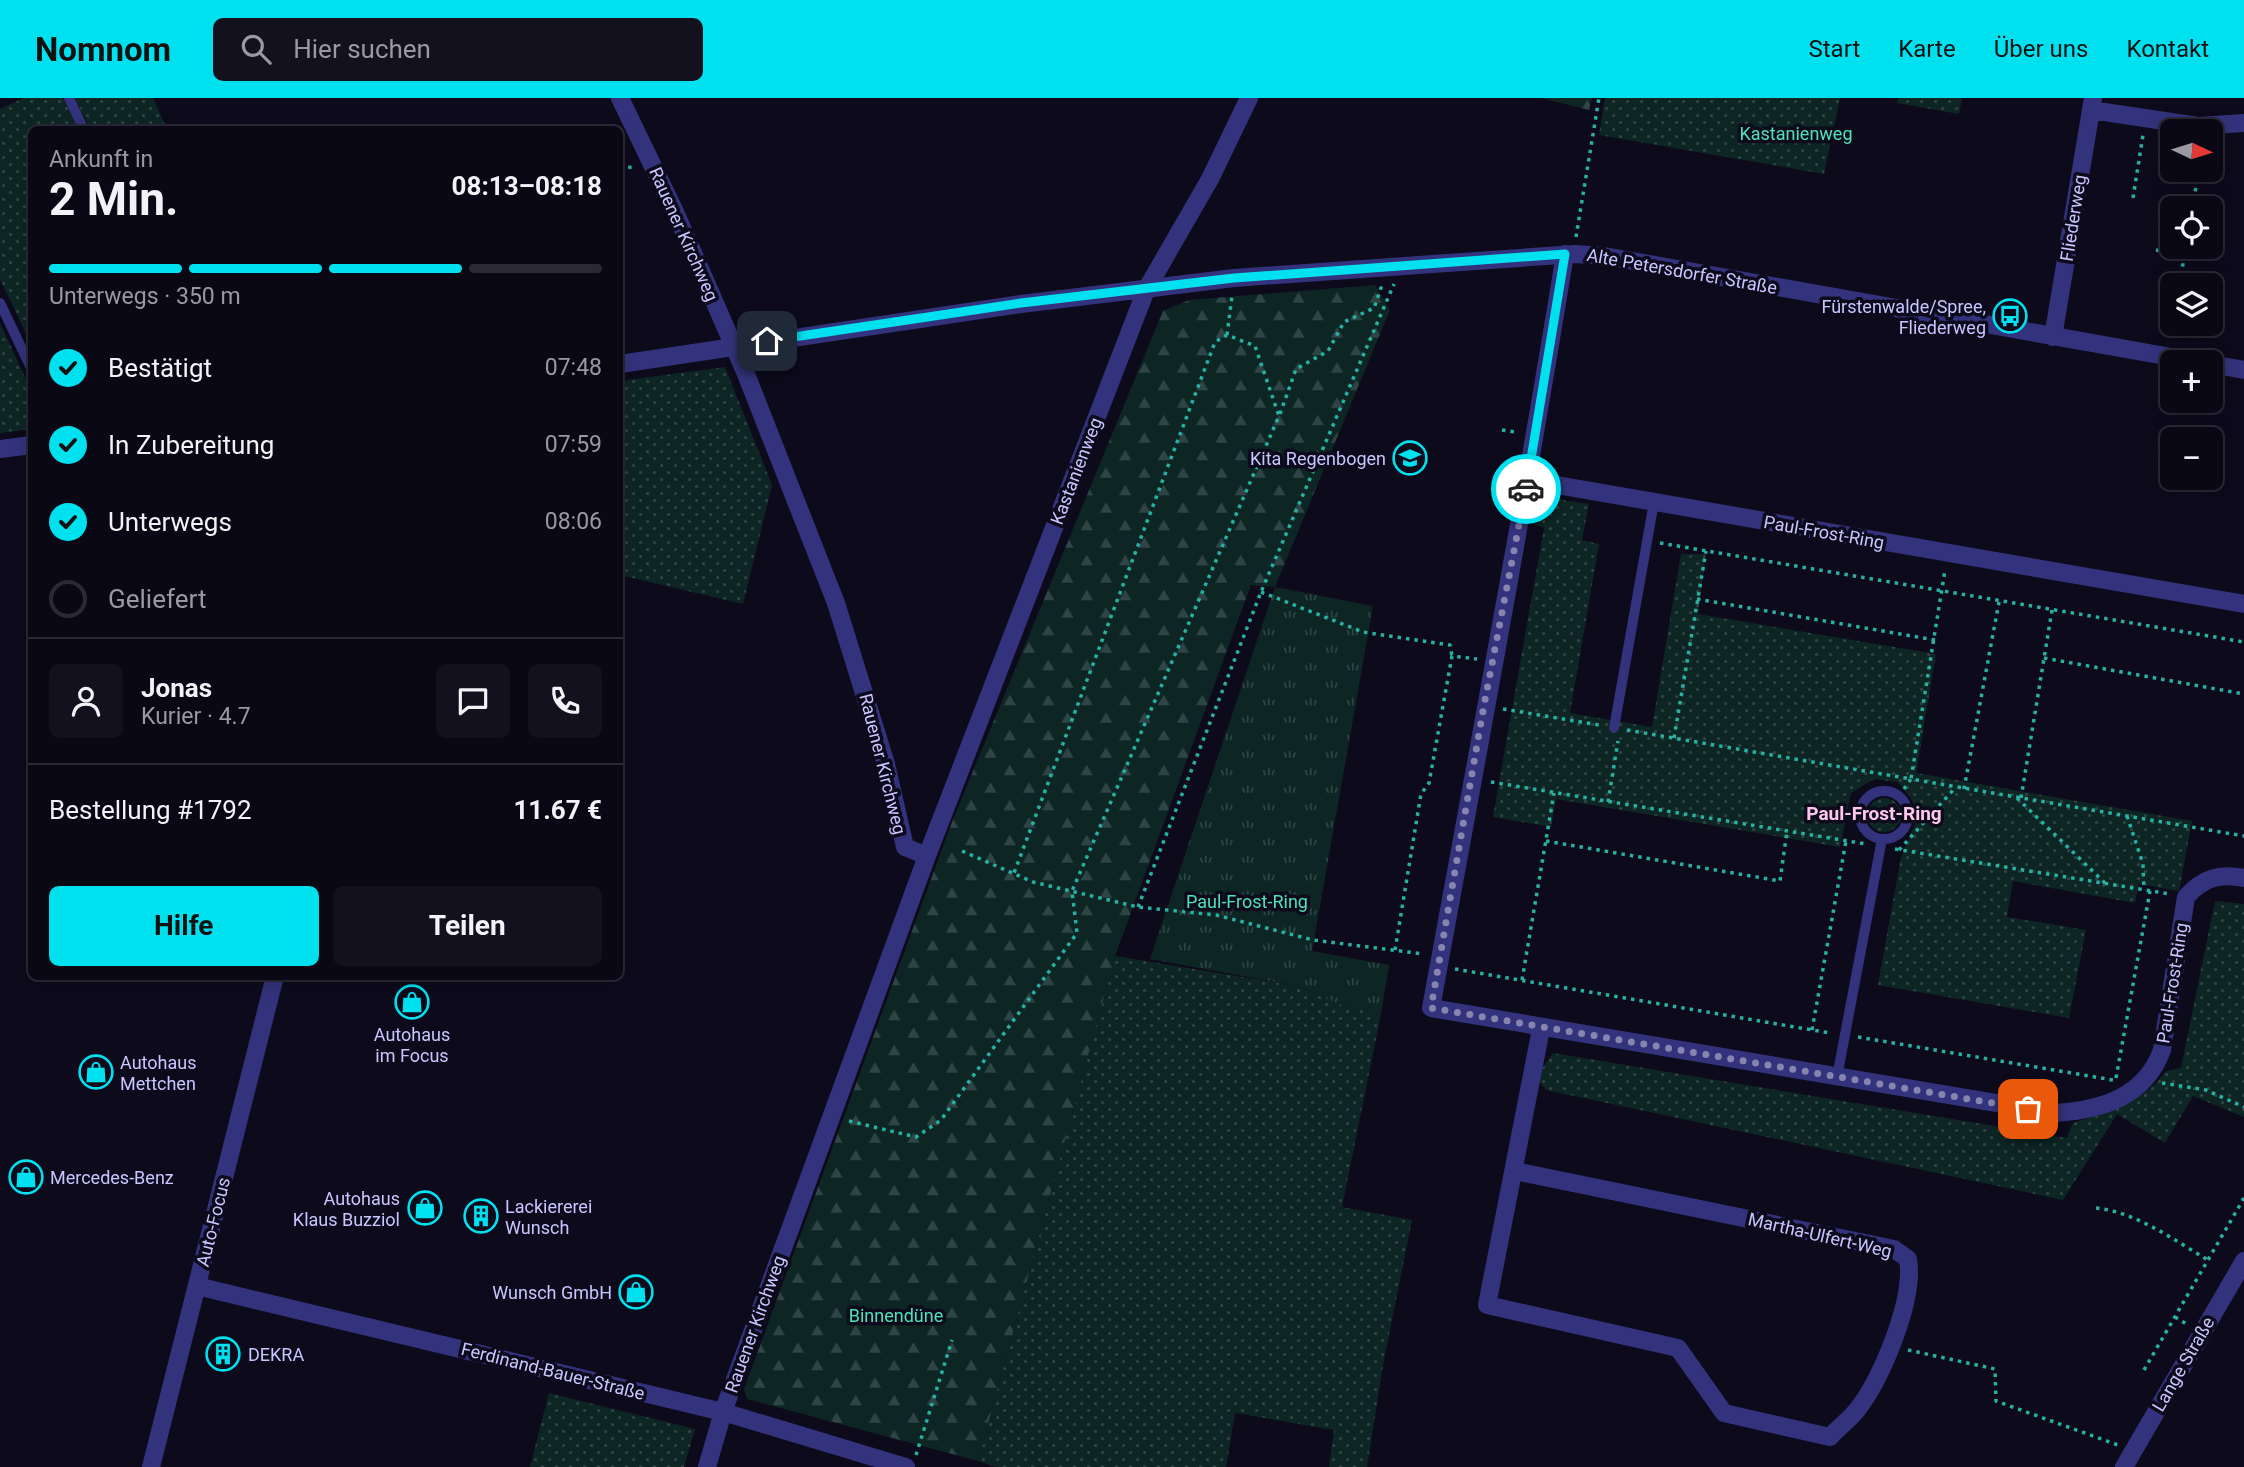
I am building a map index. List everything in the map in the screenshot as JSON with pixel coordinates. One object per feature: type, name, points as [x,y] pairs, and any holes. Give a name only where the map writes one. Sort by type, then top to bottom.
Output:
[{"type":"street","name":"Rauener Kirchweg","points":[[620,98],[676,214],[734,346],[836,603],[886,764],[905,847],[927,856],[723,1412],[707,1467]]},
{"type":"street","name":"Kastanienweg","points":[[927,856],[1146,290],[1210,179],[1246,99]]},
{"type":"street","points":[[2092,104],[2145,119],[2198,126],[2244,123]]},
{"type":"street","name":"Fliederweg","points":[[2053,337],[2092,104]]},
{"type":"street","name":"Alte Petersdorfer Straße","points":[[623,364],[1021,303],[1234,278],[1570,254],[1604,256],[2160,355]]},
{"type":"street","points":[[1570,254],[1484,705],[1431,1008],[1541,1029],[2055,1113],[2084,1111],[2109,1103],[2146,1080]]},
{"type":"street","points":[[2223,366],[2244,370]]},
{"type":"street","points":[[0,449],[28,446]]},
{"type":"street","name":"Paul-Frost-Ring","points":[[1528,480],[2244,604]]},
{"type":"street","points":[[2186,897],[2200,881],[2228,875],[2244,878]]},
{"type":"street","name":"Paul-Frost-Ring","points":[[2146,1080],[2155,1070],[2162,1050],[2186,897]]},
{"type":"street","name":"Auto-Focus","points":[[151,1467],[274,980]]},
{"type":"street","name":"Martha-Ulfert-Weg","points":[[1514,1171],[1894,1249],[1908,1259],[1911,1277],[1892,1346],[1857,1410],[1830,1437],[1724,1413],[1678,1348],[1487,1305],[1541,1029]]},
{"type":"street","name":"Lange Straße","points":[[2124,1467],[2244,1262]]},
{"type":"street","name":"Ferdinand-Bauer-Straße","points":[[197,1286],[723,1412],[906,1467]]},
{"type":"lane","points":[[69,98],[82,126]]},
{"type":"lane","points":[[0,303],[28,362]]},
{"type":"lane","points":[[1614,728],[1654,502]]},
{"type":"lane","points":[[1876,792],[1892,792],[1899,796],[1907,808],[1906,824],[1897,835],[1881,843],[1867,832],[1861,810],[1864,803],[1876,792]]},
{"type":"lane","points":[[1838,1077],[1881,843]]},
{"type":"path","points":[[1570,254],[1599,98]]},
{"type":"path","points":[[2133,198],[2145,119]]},
{"type":"path","points":[[2194,196],[2196,187]]},
{"type":"path","points":[[2156,250],[2160,251]]},
{"type":"path","points":[[1227,335],[1234,278]]},
{"type":"path","points":[[830,1117],[916,1137],[940,1120],[1077,933],[1072,891],[1279,416],[1296,369],[1328,351],[1344,322],[1374,308],[1384,279],[1396,278],[1261,592],[1138,907]]},
{"type":"path","points":[[1227,335],[1255,346],[1279,416]]},
{"type":"path","points":[[1014,873],[1215,342],[1227,335]]},
{"type":"path","points":[[1647,541],[2244,642]]},
{"type":"path","points":[[1674,738],[1706,551]]},
{"type":"path","points":[[1899,796],[1911,779],[1948,553]]},
{"type":"path","points":[[1261,592],[1363,632],[1450,645],[1452,656],[1429,783],[1421,794],[1395,950]]},
{"type":"path","points":[[1697,599],[1935,640]]},
{"type":"path","points":[[1964,789],[1999,602]]},
{"type":"path","points":[[2018,797],[2052,610]]},
{"type":"path","points":[[1452,656],[1493,660]]},
{"type":"path","points":[[2044,658],[2244,694]]},
{"type":"path","points":[[1484,705],[1614,728]]},
{"type":"path","points":[[1608,802],[1620,729],[2244,836]]},
{"type":"path","points":[[1471,779],[1846,841],[1881,843],[1899,850],[2186,897]]},
{"type":"path","points":[[1899,850],[1956,787]]},
{"type":"path","points":[[1522,981],[1554,793]]},
{"type":"path","points":[[2018,797],[2106,884]]},
{"type":"path","points":[[2127,816],[2143,864],[2144,890]]},
{"type":"path","points":[[1546,841],[1780,881],[1787,831]]},
{"type":"path","points":[[1812,1030],[1846,841]]},
{"type":"path","points":[[962,851],[1033,882],[1138,907],[1216,915],[1313,940],[1395,950],[1522,981],[1550,983],[1670,1003],[1812,1030],[2116,1081],[2146,1080],[2206,1090],[2244,1107]]},
{"type":"path","points":[[2116,1081],[2150,891]]},
{"type":"path","points":[[2144,1370],[2242,1207],[2244,1198]]},
{"type":"path","points":[[2096,1208],[2112,1210],[2168,1236],[2208,1260]]},
{"type":"path","points":[[913,1467],[952,1340]]},
{"type":"path","points":[[1892,1346],[1995,1368],[1996,1401],[2133,1450]]},
{"type":"green space","points":[[24,98],[63,98],[77,126],[28,126],[28,338],[0,279],[0,109]]},
{"type":"green space","points":[[75,98],[153,98],[166,126],[89,126]]},
{"type":"green space","points":[[1541,98],[1592,98],[1589,110]]},
{"type":"green space","name":"Kastanienweg","points":[[1605,98],[1840,98],[1824,174],[1599,135]]},
{"type":"green space","name":"Kastanienweg","points":[[1898,98],[1962,98],[1959,114],[1897,103]]},
{"type":"green space","name":"Binnendüne","points":[[1375,285],[1390,310],[1275,587],[1251,585],[1115,956],[978,1461],[747,1399],[744,1389],[952,822],[1163,311],[1189,300]]},
{"type":"green space","points":[[0,323],[28,384],[28,429],[0,433]]},
{"type":"green space","points":[[725,367],[772,485],[743,604],[623,576],[623,381]]},
{"type":"green space","points":[[1549,498],[1589,504],[1582,540],[1599,544],[1570,713],[1652,727],[1681,554],[1706,554],[1698,614],[1936,654],[1916,773],[2192,821],[2179,891],[2139,884],[2135,903],[2013,881],[2007,917],[2086,930],[2069,1018],[1878,985],[1901,857],[1918,817],[1912,800],[1898,782],[1874,779],[1851,793],[1840,847],[1556,799],[1551,827],[1493,817],[1544,528],[1533,524],[1540,500]]},
{"type":"green space","name":"Paul-Frost-Ring","points":[[1275,587],[1373,606],[1312,951],[1389,965],[1381,1014],[1346,1007],[1298,986],[1150,959]]},
{"type":"green space","points":[[1884,798],[1896,803],[1901,815],[1896,827],[1884,832],[1872,827],[1867,815],[1872,803]]},
{"type":"green space","points":[[2215,901],[2244,904],[2244,1117],[2193,1096],[2165,1143],[2117,1114],[2063,1200],[1546,1090],[1539,1081],[1541,1070],[1553,1053],[2067,1138],[2073,1123],[2136,1098],[2157,1082],[2166,1071],[2181,1068]]},
{"type":"green space","points":[[1115,956],[1298,986],[1346,1007],[1381,1014],[1342,1207],[1412,1220],[1383,1365],[1367,1467],[1329,1467],[1334,1430],[1235,1413],[1226,1467],[995,1467],[978,1461]]},
{"type":"green space","points":[[549,1393],[695,1429],[684,1467],[530,1467]]},
{"type":"way so far","points":[[1526,489],[1484,705],[1431,1008],[1541,1029],[2028,1109]]},
{"type":"place","name":"Fürstenwalde/Spree, Fliederweg","points":[[2010,316]]},
{"type":"place","name":"Kita Regenbogen","points":[[1410,458]]},
{"type":"place","name":"Autohaus im Focus","points":[[412,1002]]},
{"type":"place","name":"Autohaus Mettchen","points":[[96,1072]]},
{"type":"place","name":"Mercedes-Benz","points":[[26,1177]]},
{"type":"place","name":"Autohaus Klaus Buzziol","points":[[425,1208]]},
{"type":"place","name":"Lackiererei Wunsch","points":[[481,1216]]},
{"type":"place","name":"Wunsch GmbH","points":[[636,1292]]},
{"type":"place","name":"DEKRA","points":[[223,1354]]},
{"type":"district","name":"Paul-Frost-Ring","points":[[1874,813]]},
{"type":"route","points":[[767,341],[1021,303],[1234,278],[1565,254],[1526,489]]}]
